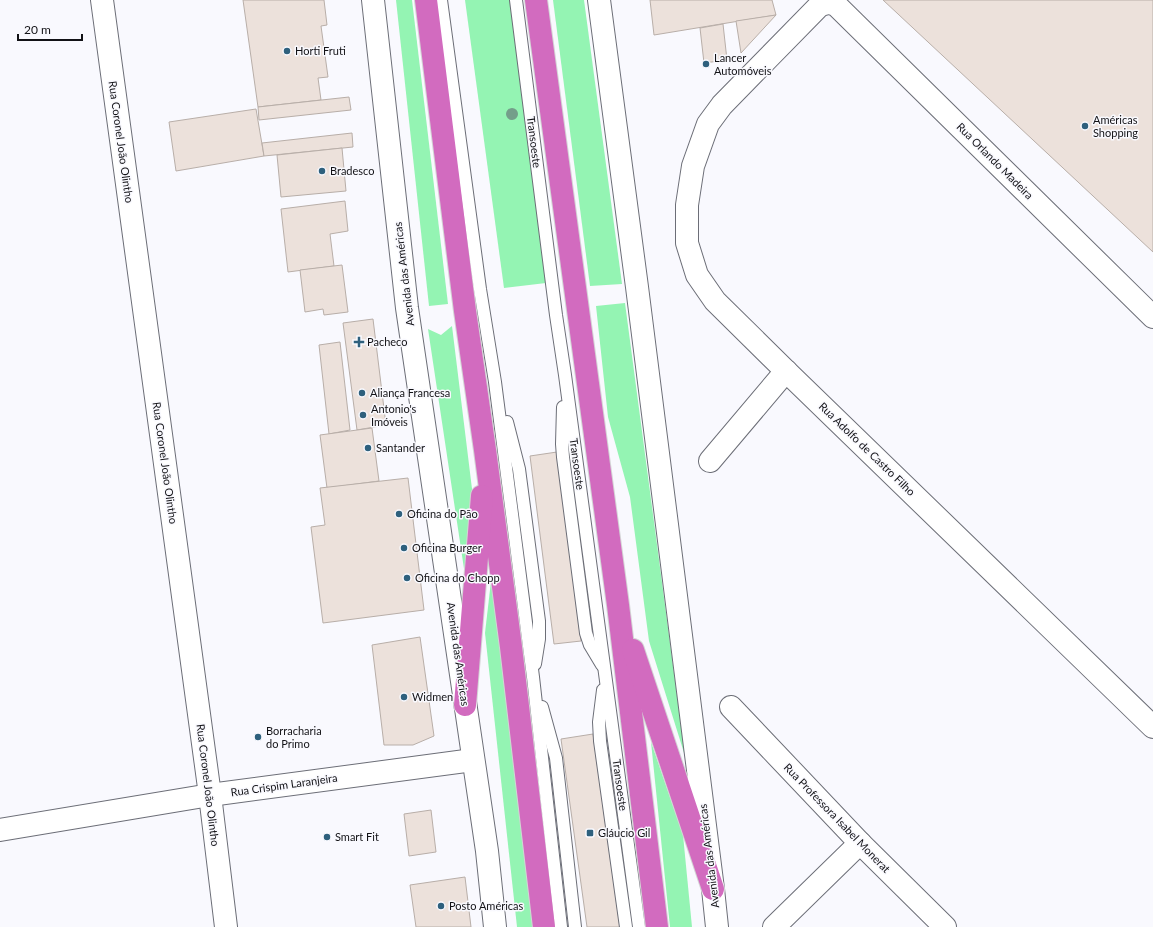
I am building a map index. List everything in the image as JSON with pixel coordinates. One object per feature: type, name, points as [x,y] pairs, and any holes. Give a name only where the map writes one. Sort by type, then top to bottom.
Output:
[{"type":"highway","points":[[426,0],[465,311],[486,450],[544,927]]},
{"type":"highway","points":[[536,0],[618,605],[657,927]]},
{"type":"highway","points":[[466,705],[486,450]]},
{"type":"highway","points":[[618,605],[713,890]]},
{"type":"street","name":"Rua Coronel João Olintho","points":[[102,0],[210,795],[226,927]]},
{"type":"street","name":"Avenida das Américas","points":[[373,0],[408,314],[487,851],[494,927]]},
{"type":"street","name":"Avenida das Américas","points":[[599,0],[637,287],[717,927]]},
{"type":"street","name":"Rua Adolfo de Castro Filho","points":[[837,6],[832,3],[825,3],[819,6],[722,105],[708,124],[693,166],[687,205],[687,243],[697,275],[716,301],[786,371],[1153,727]]},
{"type":"street","name":"Rua Orlando Madeira","points":[[837,6],[1153,317]]},
{"type":"street","points":[[710,461],[786,371]]},
{"type":"street","name":"Rua Professora Isabel Monerat","points":[[731,706],[860,843],[945,927]]},
{"type":"street","name":"Rua Crispim Laranjeira","points":[[0,830],[210,795],[473,760]]},
{"type":"street","points":[[774,927],[860,843]]},
{"type":"lane","points":[[441,0],[480,289],[495,382],[519,469],[539,621],[539,639],[533,677],[561,927]]},
{"type":"lane","name":"Transoeste","points":[[516,0],[556,316],[639,927]]},
{"type":"lane","points":[[605,671],[599,722],[600,741],[626,927]]},
{"type":"lane","points":[[533,677],[556,758],[575,927]]},
{"type":"green space","points":[[396,0],[412,0],[448,304],[429,306]]},
{"type":"green space","points":[[465,0],[510,0],[546,283],[504,288]]},
{"type":"green space","points":[[553,0],[584,0],[622,284],[590,286]]},
{"type":"green space","points":[[625,303],[685,756],[649,641],[630,497],[608,417],[596,306]]},
{"type":"green space","points":[[452,326],[473,497],[466,582],[428,329],[441,335]]},
{"type":"green space","points":[[493,564],[537,927],[517,927],[485,633]]},
{"type":"green space","points":[[651,742],[683,835],[692,927],[670,927]]},
{"type":"building","name":"Horti Fruti","points":[[243,0],[324,0],[327,25],[321,26],[328,77],[318,78],[321,100],[258,107]]},
{"type":"building","points":[[650,0],[772,0],[776,15],[654,35]]},
{"type":"building","name":"Américas Shopping","points":[[883,0],[1153,0],[1153,252]]},
{"type":"building","points":[[776,15],[741,53],[736,21]]},
{"type":"building","points":[[723,24],[727,60],[704,63],[700,28]]},
{"type":"building","points":[[349,97],[351,110],[259,120],[258,107]]},
{"type":"building","points":[[256,109],[264,156],[176,171],[169,122]]},
{"type":"building","points":[[352,133],[353,147],[264,156],[262,143]]},
{"type":"building","points":[[342,148],[346,191],[281,197],[277,155]]},
{"type":"building","points":[[345,201],[348,231],[330,234],[334,266],[288,272],[281,209]]},
{"type":"building","points":[[342,265],[348,312],[324,315],[323,309],[305,312],[300,270]]},
{"type":"building","points":[[373,319],[386,425],[357,430],[343,323]]},
{"type":"building","points":[[340,342],[350,430],[329,434],[319,345]]},
{"type":"building","points":[[372,428],[379,481],[327,488],[320,435]]},
{"type":"building","points":[[557,452],[581,641],[554,644],[530,456]]},
{"type":"building","points":[[408,478],[424,610],[323,623],[311,527],[325,525],[320,488]]},
{"type":"building","points":[[420,637],[434,736],[413,745],[384,745],[372,645]]},
{"type":"building","name":"Gláucio Gil","points":[[593,734],[620,927],[587,927],[561,739]]},
{"type":"building","points":[[431,810],[436,852],[409,856],[404,814]]},
{"type":"building","name":"Posto Américas","points":[[465,877],[471,927],[416,927],[410,885]]},
{"type":"place","name":"Horti Fruti","points":[[287,51]]},
{"type":"place","name":"Lancer Automóveis","points":[[706,64]]},
{"type":"place","name":"Américas Shopping","points":[[1085,126]]},
{"type":"place","name":"Bradesco","points":[[322,171]]},
{"type":"place","name":"Pacheco","points":[[359,342]]},
{"type":"place","name":"Aliança Francesa","points":[[362,393]]},
{"type":"place","name":"Antonio's Imóveis","points":[[363,415]]},
{"type":"place","name":"Santander","points":[[368,448]]},
{"type":"place","name":"Oficina do Pão","points":[[399,514]]},
{"type":"place","name":"Oficina Burger","points":[[404,548]]},
{"type":"place","name":"Oficina do Chopp","points":[[407,578]]},
{"type":"place","name":"Widmen","points":[[404,697]]},
{"type":"place","name":"Borracharia do Primo","points":[[258,737]]},
{"type":"place","name":"Gláucio Gil","points":[[590,833]]},
{"type":"place","name":"Smart Fit","points":[[327,837]]},
{"type":"place","name":"Posto Américas","points":[[441,906]]}]
